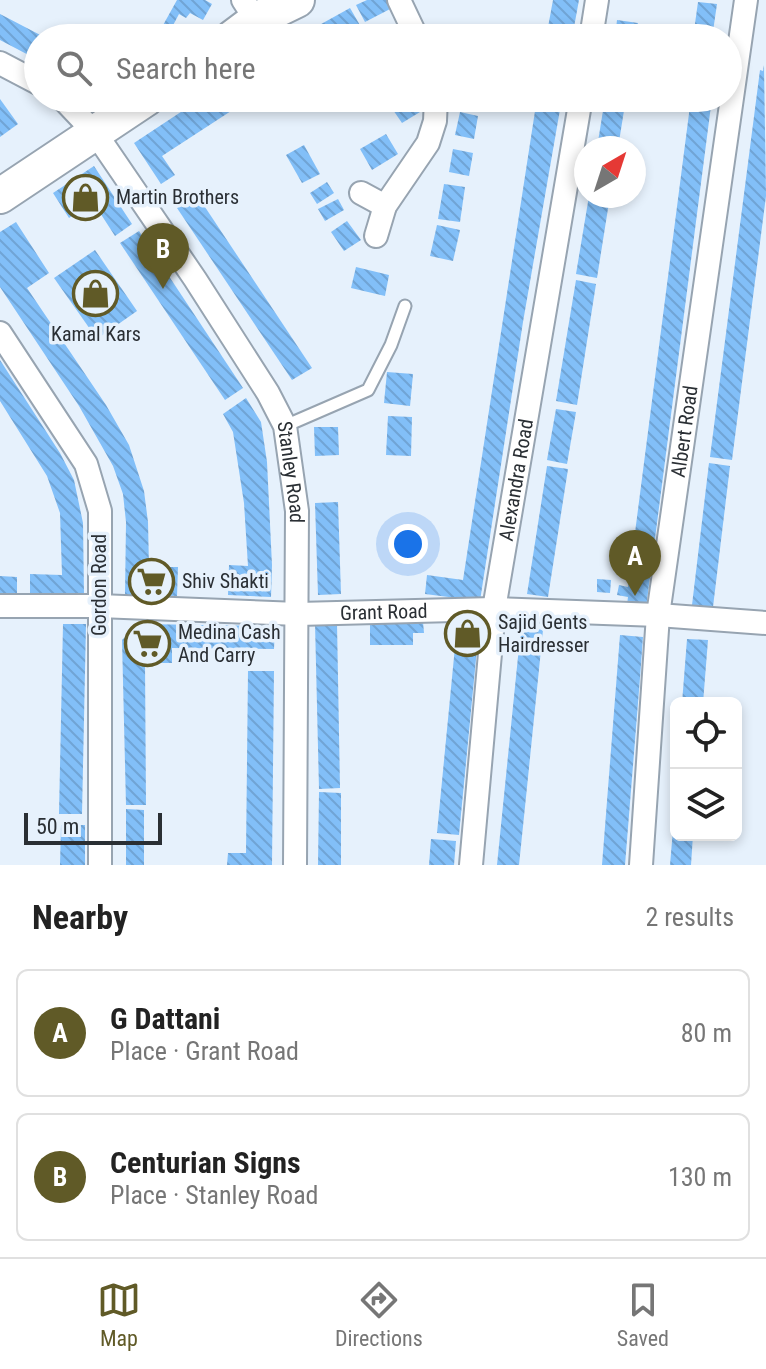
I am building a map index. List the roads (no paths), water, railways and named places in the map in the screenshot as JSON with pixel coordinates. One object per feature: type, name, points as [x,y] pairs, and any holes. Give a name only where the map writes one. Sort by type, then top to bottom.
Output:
[{"type":"main road","points":[[244,19],[297,0]]},
{"type":"main road","points":[[0,196],[127,112]]},
{"type":"street","points":[[399,0],[410,24]]},
{"type":"street","points":[[593,24],[597,0]]},
{"type":"street","name":"Albert Road","points":[[742,28],[746,0]]},
{"type":"street","points":[[0,63],[24,76]]},
{"type":"street","name":"Stanley Road","points":[[75,112],[96,134],[195,279],[268,393],[285,426],[297,511],[295,865]]},
{"type":"street","points":[[376,236],[385,206],[428,143],[435,112]]},
{"type":"street","name":"Alexandra Road","points":[[471,865],[494,609],[579,112]]},
{"type":"street","name":"Albert Road","points":[[641,865],[658,615],[730,112]]},
{"type":"street","points":[[361,193],[385,206]]},
{"type":"street","name":"Gordon Road","points":[[0,333],[86,464],[100,511],[100,865]]},
{"type":"street","name":"Grant Road","points":[[0,606],[99,606],[298,614],[494,609],[658,615],[766,623]]},
{"type":"lane","points":[[285,426],[368,390],[391,345],[405,306]]},
{"type":"place","name":"Martin Brothers","points":[[85,197]]},
{"type":"place","name":"Centurian Signs","points":[[163,289]]},
{"type":"place","name":"Kamal Kars","points":[[96,294]]},
{"type":"place","name":"Shiv Shakti","points":[[151,581]]},
{"type":"place","name":"G Dattani","points":[[635,596]]},
{"type":"place","name":"Sajid Gents Hairdresser","points":[[467,633]]},
{"type":"place","name":"Medina Cash And Carry","points":[[147,644]]}]
